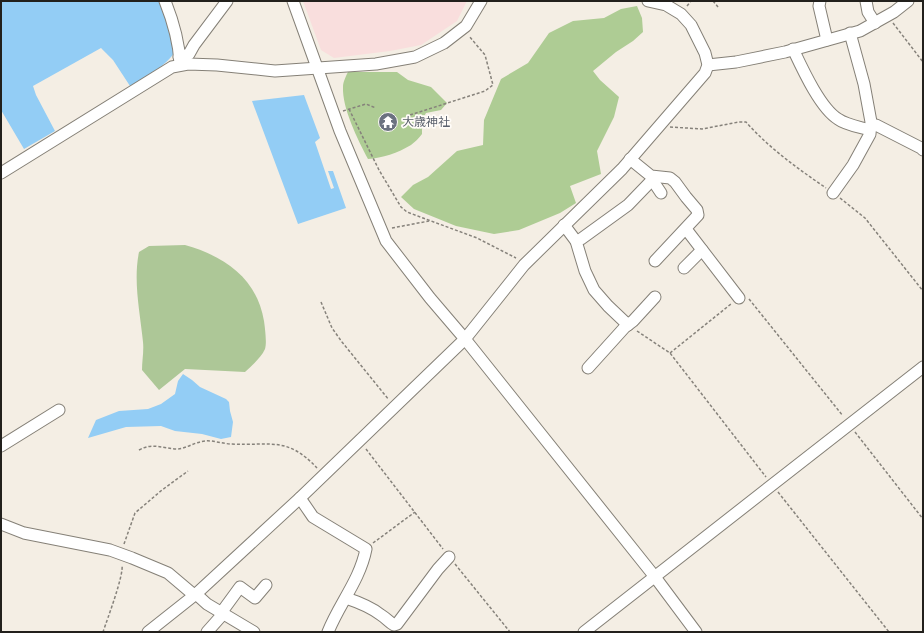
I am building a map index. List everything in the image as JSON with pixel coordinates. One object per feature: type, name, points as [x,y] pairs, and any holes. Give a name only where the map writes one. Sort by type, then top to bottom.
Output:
[{"type":"street","points":[[165,1],[176,32],[180,61]]},
{"type":"street","points":[[1,173],[180,61],[189,54],[194,44],[227,1]]},
{"type":"street","points":[[293,1],[333,114],[386,241],[655,577],[696,632]]},
{"type":"street","points":[[180,61],[188,64],[217,64],[275,72],[376,64],[415,57],[444,43],[466,26],[481,1]]},
{"type":"street","points":[[148,632],[195,595],[325,475],[465,339],[524,265],[630,160],[705,73],[708,65],[696,35],[686,20],[681,14],[666,5],[648,1]]},
{"type":"street","points":[[820,1],[819,6],[827,40]]},
{"type":"street","points":[[866,1],[868,12],[875,23]]},
{"type":"street","points":[[708,65],[736,62],[793,49],[860,31],[887,16],[908,1]]},
{"type":"street","points":[[833,193],[852,165],[870,134],[871,127],[864,84],[850,33]]},
{"type":"street","points":[[793,49],[818,96],[830,114],[839,120],[871,127],[876,125],[923,150]]},
{"type":"street","points":[[630,160],[654,179],[661,193]]},
{"type":"street","points":[[576,241],[581,239],[628,205],[654,179],[663,177],[670,178],[681,189],[697,210],[698,215],[655,261]]},
{"type":"street","points":[[564,225],[576,241],[585,270],[594,290],[628,325]]},
{"type":"street","points":[[686,229],[739,298]]},
{"type":"street","points":[[684,268],[702,250]]},
{"type":"street","points":[[588,368],[654,297]]},
{"type":"street","points":[[584,632],[923,367]]},
{"type":"street","points":[[1,446],[59,410]]},
{"type":"street","points":[[300,498],[313,517],[366,549],[346,598],[328,632]]},
{"type":"street","points":[[1,524],[24,533],[110,550],[168,573],[207,604],[254,632]]},
{"type":"street","points":[[346,598],[369,607],[381,614],[394,625],[397,624],[438,569],[449,557]]},
{"type":"street","points":[[206,632],[240,588],[255,598],[266,584]]},
{"type":"path","points":[[713,1],[718,7]]},
{"type":"path","points":[[887,16],[923,62]]},
{"type":"path","points":[[410,115],[485,91],[493,85],[485,55],[462,29]]},
{"type":"path","points":[[333,114],[366,104],[376,108]]},
{"type":"path","points":[[349,109],[379,170],[401,207],[407,212],[429,221],[477,238],[513,255],[524,265]]},
{"type":"path","points":[[662,123],[670,127],[702,129],[746,122],[760,138],[783,158],[850,205],[865,218],[923,291]]},
{"type":"path","points":[[382,232],[388,229],[429,221]]},
{"type":"path","points":[[670,353],[739,298],[745,297],[751,300],[850,424],[923,519]]},
{"type":"path","points":[[321,302],[332,328],[395,408]]},
{"type":"path","points":[[628,325],[670,353],[772,485],[889,632]]},
{"type":"path","points":[[139,450],[143,447],[153,445],[181,448],[206,441],[231,444],[283,445],[307,458],[325,475]]},
{"type":"path","points":[[360,441],[449,557],[510,632]]},
{"type":"path","points":[[103,632],[122,569],[120,554],[135,513],[162,490],[188,471]]},
{"type":"path","points":[[366,549],[378,538],[415,512]]},
{"type":"shaded area","points":[[303,1],[467,1],[457,21],[421,45],[390,51],[334,58],[321,50]]},
{"type":"green space","points":[[637,6],[642,18],[643,32],[593,71],[600,80],[619,97],[614,117],[597,151],[601,174],[570,186],[576,203],[560,213],[519,230],[494,234],[456,226],[414,209],[401,197],[413,185],[428,177],[457,151],[483,145],[484,120],[501,79],[528,63],[549,33],[573,21],[604,18],[621,9]]},
{"type":"green space","points":[[348,72],[397,72],[408,80],[431,87],[447,103],[441,110],[426,113],[422,120],[422,134],[411,145],[390,155],[368,159],[351,124],[345,104],[343,85]]},
{"type":"green space","points":[[185,245],[213,255],[236,271],[246,281],[260,306],[266,335],[266,346],[261,355],[245,372],[185,369],[159,390],[142,370],[143,345],[137,285],[137,263],[139,252],[149,246]]},
{"type":"water","points":[[1,1],[161,1],[175,51],[162,66],[130,86],[113,60],[101,48],[33,86],[36,95],[55,131],[24,149],[1,110]]},
{"type":"water","points":[[304,95],[320,138],[315,142],[331,189],[334,188],[328,171],[333,171],[346,208],[298,224],[252,101]]},
{"type":"water","points":[[183,374],[200,387],[226,399],[229,402],[233,422],[231,437],[221,439],[202,434],[175,431],[161,426],[126,427],[88,438],[96,420],[119,411],[148,409],[161,404],[175,394],[178,381]]},
{"type":"place","name":"大歳神社","points":[[388,122]]}]
